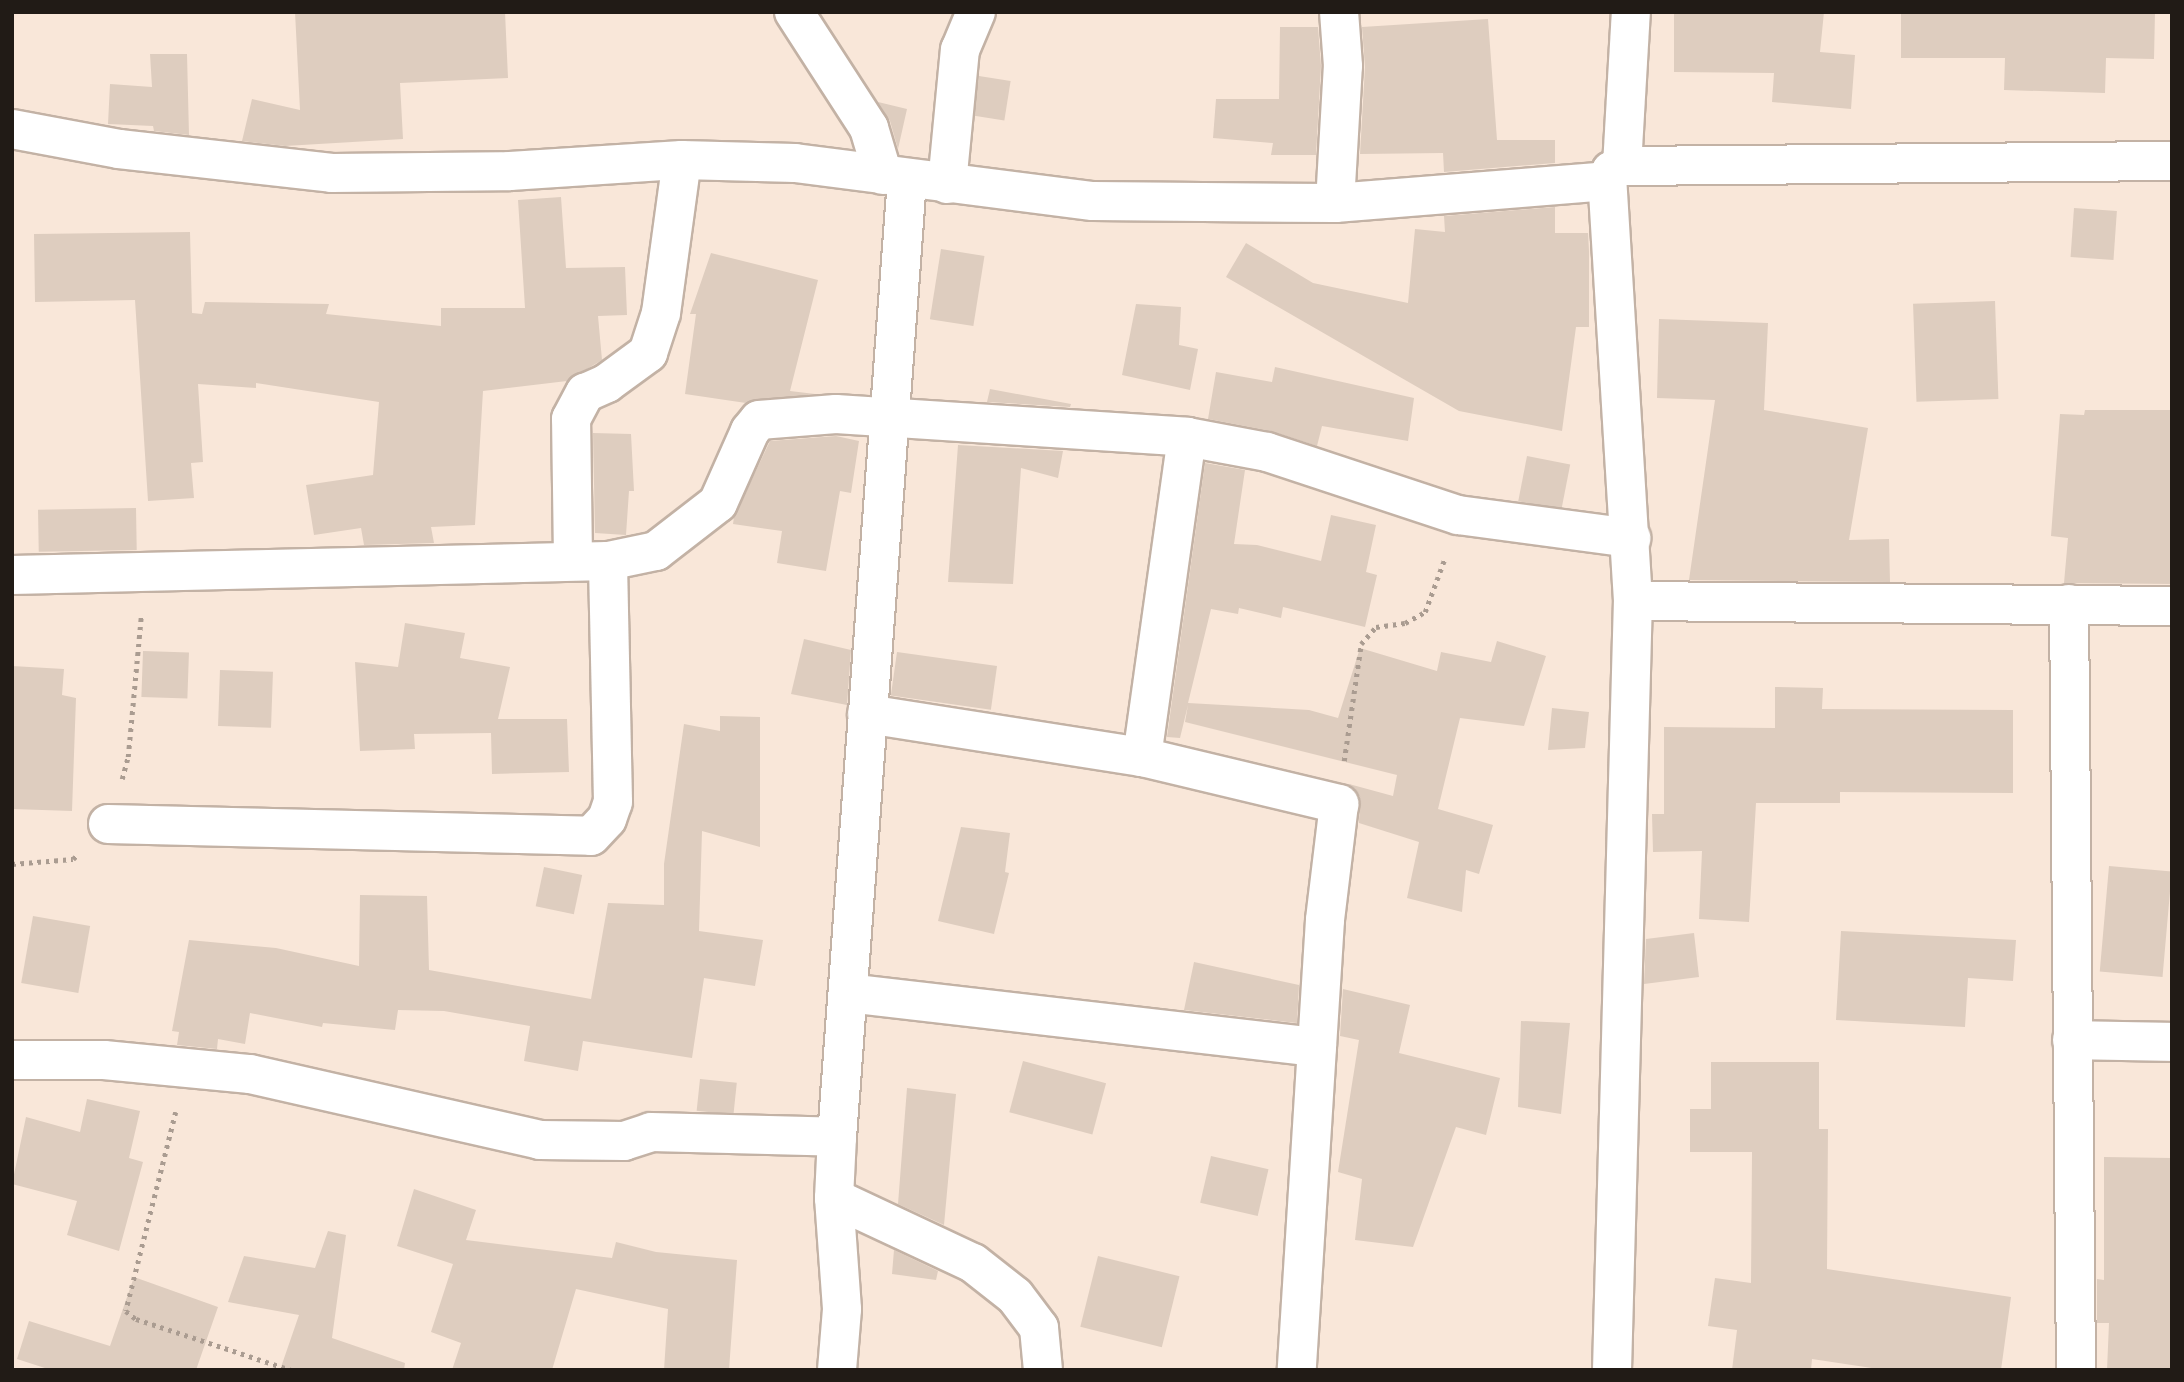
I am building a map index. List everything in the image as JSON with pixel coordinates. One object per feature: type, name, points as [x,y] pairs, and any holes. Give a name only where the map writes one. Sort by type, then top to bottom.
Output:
[{"type":"street","points":[[794,12],[859,110],[895,177],[889,419],[834,1198],[842,1309],[837,1370]]},
{"type":"street","points":[[947,184],[960,50],[976,12]]},
{"type":"street","points":[[1335,203],[1343,66],[1339,12]]},
{"type":"street","points":[[1612,1370],[1633,601],[1615,173],[1631,12]]},
{"type":"street","points":[[12,129],[119,149],[332,173],[510,171],[682,160],[795,163],[1093,201],[1335,203],[1615,173],[2172,161]]},
{"type":"street","points":[[108,824],[591,836],[607,819],[612,802],[590,560],[571,419],[585,393],[648,353],[661,313],[682,160]]},
{"type":"street","points":[[12,575],[313,571],[590,560],[656,551],[718,503],[750,431],[759,420],[836,414],[1187,437],[1267,452],[1458,515],[1632,538]]},
{"type":"street","points":[[1142,757],[1187,437]]},
{"type":"street","points":[[1633,601],[2172,606]]},
{"type":"street","points":[[2069,604],[2076,1370]]},
{"type":"street","points":[[867,714],[1142,757],[1339,804],[1317,1047],[1297,1370]]},
{"type":"street","points":[[848,993],[1317,1047]]},
{"type":"street","points":[[2073,1040],[2172,1042]]},
{"type":"street","points":[[12,1060],[188,1065],[369,1099],[540,1140],[624,1141],[651,1132],[837,1137]]},
{"type":"street","points":[[834,1198],[974,1263],[1015,1296],[1039,1328],[1043,1370]]},
{"type":"path","points":[[1339,804],[1362,644],[1376,627],[1405,623],[1425,612],[1458,515]]},
{"type":"path","points":[[12,864],[73,859],[108,824],[128,757],[145,572]]},
{"type":"path","points":[[188,1065],[126,1311],[136,1319],[291,1370]]},
{"type":"building","points":[[295,12],[505,12],[508,78],[400,83],[403,139],[285,146],[242,141],[252,99],[300,110]]},
{"type":"building","points":[[1674,12],[1824,12],[1820,52],[1855,55],[1851,109],[1772,102],[1774,73],[1674,72]]},
{"type":"building","points":[[1901,12],[2155,12],[2154,59],[2106,58],[2105,93],[2004,90],[2005,58],[1901,58]]},
{"type":"building","points":[[1488,19],[1497,140],[1555,140],[1555,163],[1444,172],[1443,153],[1360,154],[1365,67],[1362,27]]},
{"type":"building","points":[[1280,27],[1318,27],[1321,66],[1316,155],[1271,155],[1273,143],[1213,138],[1216,99],[1279,99]]},
{"type":"building","points":[[150,54],[187,54],[189,135],[154,131],[153,126],[108,124],[110,84],[152,87]]},
{"type":"building","points":[[979,76],[1011,81],[1004,121],[973,116]]},
{"type":"building","points":[[878,102],[907,109],[898,149],[890,121]]},
{"type":"building","points":[[561,197],[566,268],[625,267],[627,315],[598,316],[602,360],[567,381],[483,391],[475,525],[431,527],[434,543],[364,545],[361,528],[314,535],[306,485],[373,475],[379,402],[256,383],[256,388],[198,384],[203,462],[191,463],[194,498],[148,501],[135,300],[35,302],[34,234],[190,232],[192,313],[202,314],[205,302],[329,304],[326,314],[441,326],[441,308],[525,308],[518,200]]},
{"type":"building","points":[[1555,207],[1555,233],[1588,233],[1589,251],[1589,327],[1576,327],[1562,431],[1459,411],[1226,277],[1246,243],[1313,283],[1408,303],[1415,229],[1445,232],[1444,216]]},
{"type":"building","points":[[2074,208],[2117,211],[2113,260],[2071,257]]},
{"type":"building","points":[[941,249],[984,256],[973,326],[930,319]]},
{"type":"building","points":[[711,253],[818,280],[790,391],[815,394],[746,403],[685,394],[696,314],[690,314]]},
{"type":"building","points":[[1995,301],[1998,399],[1916,402],[1913,304]]},
{"type":"building","points":[[1136,304],[1181,307],[1179,345],[1198,349],[1190,390],[1122,375]]},
{"type":"building","points":[[1659,319],[1768,323],[1764,410],[1868,428],[1849,540],[1889,539],[1890,582],[1689,580],[1715,400],[1657,398]]},
{"type":"building","points":[[1275,367],[1414,398],[1408,441],[1322,426],[1317,446],[1271,431],[1208,419],[1216,372],[1272,382]]},
{"type":"building","points":[[990,389],[1071,404],[1070,407],[987,402]]},
{"type":"building","points":[[2085,410],[2172,410],[2172,584],[2064,583],[2068,538],[2051,536],[2060,414],[2084,415]]},
{"type":"building","points":[[593,433],[631,434],[634,491],[629,491],[626,535],[595,533]]},
{"type":"building","points":[[836,436],[859,441],[851,493],[840,491],[826,571],[777,563],[782,531],[733,524],[734,517],[770,441]]},
{"type":"building","points":[[958,445],[1063,451],[1058,478],[1021,468],[1013,584],[948,582]]},
{"type":"building","points":[[1527,456],[1570,464],[1561,510],[1518,501]]},
{"type":"building","points":[[1205,463],[1245,470],[1234,544],[1257,545],[1321,561],[1331,515],[1376,525],[1366,572],[1377,575],[1365,627],[1283,607],[1281,618],[1239,608],[1238,614],[1211,609],[1188,703],[1309,710],[1338,718],[1360,648],[1437,671],[1441,652],[1491,662],[1497,641],[1546,656],[1524,726],[1460,718],[1438,809],[1493,825],[1479,874],[1466,870],[1462,912],[1407,898],[1419,842],[1359,823],[1360,797],[1349,784],[1393,796],[1397,775],[1185,722],[1188,705],[1180,738],[1167,737]]},
{"type":"building","points":[[136,508],[137,550],[39,552],[38,510]]},
{"type":"building","points":[[405,623],[465,633],[460,658],[510,667],[498,719],[567,719],[569,772],[492,774],[491,733],[414,734],[415,749],[360,751],[355,662],[398,667]]},
{"type":"building","points":[[804,639],[851,650],[847,705],[791,694]]},
{"type":"building","points":[[143,651],[189,653],[187,699],[141,697]]},
{"type":"building","points":[[897,652],[997,666],[991,710],[891,696]]},
{"type":"building","points":[[12,666],[64,669],[62,695],[76,698],[72,811],[12,809]]},
{"type":"building","points":[[220,670],[273,672],[271,728],[218,726]]},
{"type":"building","points":[[1775,687],[1823,688],[1822,709],[2013,710],[2013,793],[1840,792],[1840,803],[1756,803],[1749,922],[1699,919],[1702,851],[1653,852],[1652,814],[1664,814],[1664,727],[1775,728]]},
{"type":"building","points":[[1552,708],[1589,712],[1585,748],[1548,750]]},
{"type":"building","points":[[720,716],[760,717],[760,847],[702,831],[699,931],[763,940],[755,986],[704,978],[692,1058],[583,1041],[578,1071],[524,1061],[530,1026],[444,1011],[398,1010],[395,1030],[323,1023],[322,1027],[250,1013],[245,1044],[218,1039],[217,1049],[177,1045],[179,1032],[172,1031],[189,940],[276,948],[359,966],[360,895],[427,896],[429,970],[591,999],[608,903],[664,905],[664,864],[684,724],[720,731]]},
{"type":"building","points":[[961,827],[1010,833],[1005,872],[1009,873],[994,934],[938,921]]},
{"type":"building","points":[[2109,866],[2172,871],[2163,977],[2100,972]]},
{"type":"building","points":[[544,867],[582,875],[574,914],[536,906]]},
{"type":"building","points":[[33,916],[90,926],[78,993],[21,983]]},
{"type":"building","points":[[1841,931],[2016,940],[2013,981],[1968,978],[1965,1027],[1836,1020]]},
{"type":"building","points":[[1694,933],[1699,977],[1644,984],[1646,939]]},
{"type":"building","points":[[1194,962],[1299,985],[1297,1023],[1184,1010]]},
{"type":"building","points":[[1343,989],[1410,1005],[1399,1053],[1500,1078],[1486,1135],[1456,1127],[1413,1247],[1355,1240],[1362,1179],[1338,1172],[1359,1040],[1340,1036]]},
{"type":"building","points":[[1521,1021],[1570,1023],[1561,1114],[1518,1107]]},
{"type":"building","points":[[1023,1061],[1106,1083],[1092,1134],[1009,1112]]},
{"type":"building","points":[[1711,1062],[1819,1062],[1819,1129],[1828,1129],[1827,1269],[2011,1297],[2001,1370],[1885,1370],[1812,1359],[1811,1370],[1732,1370],[1737,1330],[1708,1326],[1715,1278],[1751,1283],[1752,1152],[1690,1152],[1690,1109],[1711,1109]]},
{"type":"building","points":[[700,1079],[737,1083],[733,1115],[697,1111]]},
{"type":"building","points":[[907,1088],[956,1094],[944,1225],[898,1204]]},
{"type":"building","points":[[87,1099],[140,1111],[129,1158],[143,1162],[119,1251],[67,1235],[77,1201],[12,1184],[26,1117],[80,1132]]},
{"type":"building","points":[[1211,1156],[1268,1169],[1258,1216],[1200,1203]]},
{"type":"building","points":[[2104,1157],[2172,1158],[2172,1370],[2107,1370],[2109,1323],[2097,1323],[2097,1279],[2104,1280]]},
{"type":"building","points":[[414,1189],[476,1210],[466,1240],[612,1258],[616,1242],[656,1252],[737,1260],[729,1370],[664,1370],[668,1309],[576,1289],[552,1370],[452,1370],[461,1343],[431,1332],[453,1264],[397,1246]]},
{"type":"building","points":[[328,1231],[346,1235],[332,1338],[405,1363],[404,1370],[280,1370],[299,1315],[228,1302],[244,1256],[315,1268]]},
{"type":"building","points":[[894,1250],[938,1271],[936,1280],[892,1274]]},
{"type":"building","points":[[1098,1256],[1180,1276],[1162,1347],[1080,1327]]},
{"type":"building","points":[[134,1277],[218,1307],[196,1370],[51,1370],[17,1359],[29,1321],[110,1346]]}]
